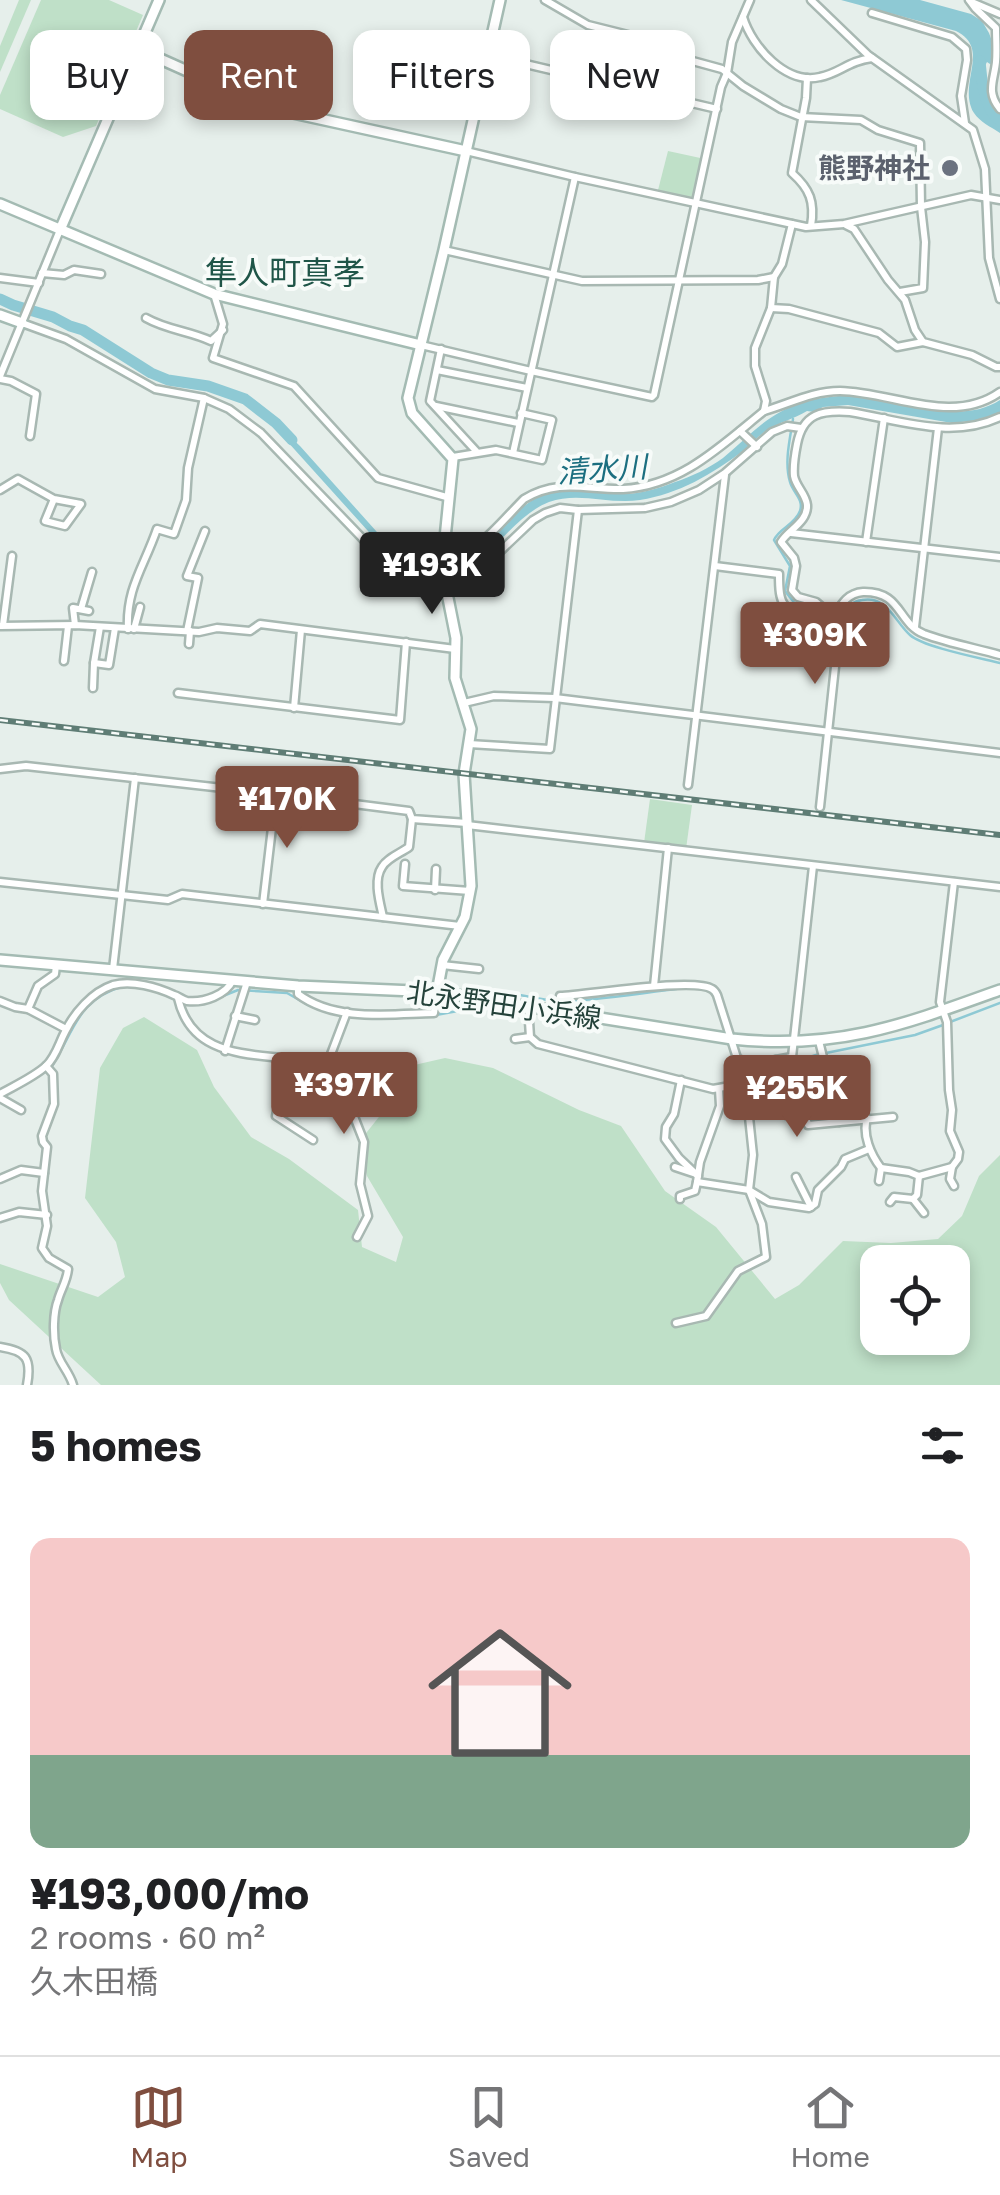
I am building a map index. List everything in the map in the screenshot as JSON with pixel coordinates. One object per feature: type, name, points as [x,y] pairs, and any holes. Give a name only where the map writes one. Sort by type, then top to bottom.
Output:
[{"type":"street","points":[[146,30],[159,0]]},
{"type":"street","points":[[493,30],[500,0]]},
{"type":"street","points":[[545,0],[588,25],[640,38],[678,57],[722,69],[781,109],[801,117],[861,120],[878,130],[920,143],[926,242],[924,288],[900,292]]},
{"type":"street","points":[[0,204],[214,294],[531,372],[652,396],[720,86],[727,73],[732,42],[750,0]]},
{"type":"street","points":[[810,0],[872,58],[973,130],[986,170],[989,258],[1000,299]]},
{"type":"street","points":[[969,0],[1000,14]]},
{"type":"street","points":[[969,0],[996,28],[996,66],[990,88],[1000,110]]},
{"type":"street","points":[[872,14],[962,43],[968,60],[961,96],[965,124]]},
{"type":"street","points":[[743,16],[750,34],[778,66],[807,78],[824,76],[856,60],[872,58]]},
{"type":"street","points":[[164,61],[270,108],[792,224],[844,224],[972,195],[1000,200]]},
{"type":"street","points":[[530,65],[717,109]]},
{"type":"street","points":[[807,78],[792,173],[802,182],[814,207],[810,226]]},
{"type":"street","points":[[30,436],[36,394],[0,377],[107,120]]},
{"type":"street","points":[[298,986],[298,994],[310,1003],[347,1015],[434,1014],[441,965],[461,926],[470,891],[464,774],[472,729],[455,678],[456,638],[442,566],[453,458],[409,406],[408,398],[473,120]]},
{"type":"street","points":[[513,453],[574,178]]},
{"type":"street","points":[[764,411],[766,402],[755,366],[755,348],[771,308],[774,277],[782,264],[792,224]]},
{"type":"street","points":[[844,224],[854,230],[900,292],[923,342]]},
{"type":"street","points":[[444,250],[582,282],[774,277]]},
{"type":"street","points":[[42,273],[64,276],[74,270],[101,274]]},
{"type":"street","points":[[0,278],[39,283]]},
{"type":"street","points":[[214,294],[223,329],[214,358],[294,386],[378,478],[450,498]]},
{"type":"street","points":[[771,308],[789,308],[882,334],[896,347],[923,342],[1000,367]]},
{"type":"street","points":[[0,315],[66,338],[155,389],[204,398],[229,408],[261,433],[387,564],[407,578],[445,586],[492,559],[545,513],[560,508],[645,508],[671,502],[725,474],[772,432],[787,426],[800,428]]},
{"type":"street","points":[[146,318],[211,342],[223,329]]},
{"type":"street","points":[[441,350],[430,401],[477,452]]},
{"type":"street","points":[[0,356],[4,366]]},
{"type":"street","points":[[436,370],[527,388]]},
{"type":"street","points":[[442,566],[468,553],[534,493],[570,485],[625,489],[676,475],[720,449],[764,411],[800,398],[836,391],[944,408],[970,405],[1000,392]]},
{"type":"street","points":[[131,629],[127,610],[130,591],[157,530],[174,534],[186,500],[188,468],[204,398]]},
{"type":"street","points":[[435,406],[518,423]]},
{"type":"street","points":[[1000,417],[962,429],[836,411],[815,415],[800,428],[794,475],[808,508],[800,523],[781,542],[794,558],[792,586],[798,597],[816,602],[832,616],[855,593],[877,592],[898,606],[921,633],[1000,654]]},
{"type":"street","points":[[453,458],[496,450],[542,460],[552,420],[521,413]]},
{"type":"street","points":[[866,542],[884,418]]},
{"type":"street","points":[[915,629],[938,428]]},
{"type":"street","points":[[740,431],[756,447]]},
{"type":"street","points":[[688,785],[725,474]]},
{"type":"street","points":[[0,490],[18,479],[54,499],[81,504],[66,526],[45,521],[54,499]]},
{"type":"street","points":[[470,744],[550,749],[578,510]]},
{"type":"street","points":[[205,531],[187,576],[207,580]]},
{"type":"street","points":[[790,532],[1000,558]]},
{"type":"street","points":[[12,556],[2,626],[250,631],[260,624],[455,648]]},
{"type":"street","points":[[714,566],[779,574],[778,593],[789,609],[813,619],[821,630],[835,638],[838,648],[820,806]]},
{"type":"street","points":[[64,660],[73,608],[85,610],[92,572]]},
{"type":"street","points":[[190,644],[198,578]]},
{"type":"street","points":[[131,629],[140,607]]},
{"type":"street","points":[[92,688],[100,627]]},
{"type":"street","points":[[94,662],[109,665],[115,628]]},
{"type":"street","points":[[294,708],[301,630]]},
{"type":"street","points":[[178,693],[400,720],[406,642]]},
{"type":"street","points":[[464,704],[494,696],[555,698],[1000,753]]},
{"type":"street","points":[[0,771],[26,766],[409,811],[409,847],[383,864],[379,872],[378,896],[383,917]]},
{"type":"street","points":[[113,970],[134,778]]},
{"type":"street","points":[[263,904],[276,794]]},
{"type":"street","points":[[412,819],[1000,887]]},
{"type":"street","points":[[654,986],[668,848]]},
{"type":"street","points":[[406,864],[403,886],[470,891]]},
{"type":"street","points":[[813,866],[794,1042],[794,1061],[808,1125],[892,1117]]},
{"type":"street","points":[[435,890],[436,870]]},
{"type":"street","points":[[0,882],[168,900],[182,894],[461,926]]},
{"type":"street","points":[[954,882],[940,1002],[946,1020],[952,1110],[949,1125],[959,1152],[950,1179],[954,1186]]},
{"type":"street","name":"北永野田小浜線","points":[[0,960],[234,980],[245,987],[437,992],[528,1006],[559,1004],[732,1039],[794,1042],[820,1048],[888,1029],[946,1020],[1000,990]]},
{"type":"street","points":[[28,1009],[38,986],[55,974],[56,965]]},
{"type":"street","points":[[441,965],[479,970]]},
{"type":"street","points":[[138,972],[138,984]]},
{"type":"street","points":[[21,1110],[0,1096],[46,1066],[83,1004],[114,984],[138,984],[184,1000],[204,999],[228,990],[234,980]]},
{"type":"street","points":[[559,1004],[654,986],[713,989],[747,1073],[753,1156],[749,1190],[762,1224],[766,1256],[738,1271],[706,1316],[676,1324]]},
{"type":"street","points":[[226,1051],[245,987]]},
{"type":"street","points":[[178,999],[190,1026],[226,1051],[346,1067],[348,1093],[339,1106]]},
{"type":"street","points":[[0,1001],[28,1009],[66,1029]]},
{"type":"street","points":[[528,1006],[530,1037],[538,1044],[719,1089],[747,1073],[794,1061]]},
{"type":"street","points":[[347,1015],[328,1062],[324,1092],[353,1114],[364,1142],[360,1184],[368,1216],[357,1237]]},
{"type":"street","points":[[235,1016],[255,1020]]},
{"type":"street","points":[[515,1038],[530,1037]]},
{"type":"street","points":[[820,1048],[839,1122]]},
{"type":"street","points":[[290,1059],[276,1116],[313,1140]]},
{"type":"street","points":[[776,1065],[786,1115]]},
{"type":"street","points":[[46,1066],[53,1074],[54,1104],[42,1136],[47,1146],[42,1248],[48,1258],[68,1269],[57,1302],[55,1348],[73,1385]]},
{"type":"street","points":[[681,1080],[664,1140],[698,1178]]},
{"type":"street","points":[[680,1199],[695,1191],[700,1162],[720,1106],[719,1089]]},
{"type":"street","points":[[867,1118],[869,1149],[880,1168],[879,1182]]},
{"type":"street","points":[[675,1167],[698,1178],[749,1190],[768,1202],[811,1206],[818,1190],[845,1159],[869,1149]]},
{"type":"street","points":[[880,1168],[919,1176],[952,1167]]},
{"type":"street","points":[[0,1179],[21,1170],[44,1173]]},
{"type":"street","points":[[890,1202],[894,1197],[913,1199],[918,1195],[919,1176]]},
{"type":"street","points":[[796,1177],[811,1206]]},
{"type":"street","points":[[913,1199],[924,1213]]},
{"type":"street","points":[[0,1218],[19,1212],[46,1215]]},
{"type":"street","points":[[0,1347],[24,1355],[29,1370],[27,1385]]},
{"type":"green space","points":[[19,0],[31,0],[0,72],[0,46]]},
{"type":"green space","points":[[41,0],[109,0],[143,15],[137,30],[30,30],[30,120],[99,120],[96,126],[63,137],[0,109],[0,95]]},
{"type":"green space","points":[[668,151],[705,159],[695,204],[657,194]]},
{"type":"green space","points":[[650,799],[692,805],[686,849],[644,843]]},
{"type":"green space","points":[[144,1017],[197,1050],[214,1087],[251,1137],[289,1159],[358,1210],[362,1247],[396,1262],[403,1237],[367,1176],[359,1142],[394,1098],[410,1066],[445,1058],[493,1068],[621,1126],[665,1191],[716,1227],[775,1299],[799,1285],[843,1241],[891,1243],[938,1239],[962,1216],[979,1176],[1000,1155],[1000,1385],[101,1385],[9,1300],[0,1283],[0,1264],[98,1297],[125,1277],[116,1242],[85,1198],[100,1068],[123,1028]]},
{"type":"water","points":[[841,0],[920,0],[971,14],[982,21],[993,44],[993,66],[987,62],[980,89],[984,99],[1000,112],[1000,133],[976,116],[970,102],[973,57],[966,38],[956,31]]},
{"type":"water","points":[[849,395],[960,411],[987,407],[1000,400],[1000,412],[980,420],[952,423],[848,405],[807,411],[766,431],[707,475],[668,493],[629,501],[572,498],[549,502],[530,513],[461,573],[442,579],[420,576],[395,561],[286,440],[284,431],[402,560],[423,571],[443,571],[477,551],[541,496],[571,491],[630,494],[663,486],[718,462],[766,421],[790,407]]},
{"type":"waterway","name":"清水川","points":[[980,61],[987,101],[1000,121]]},
{"type":"waterway","name":"清水川","points":[[0,299],[83,330],[168,380],[208,386],[245,399],[292,440]]},
{"type":"waterway","points":[[793,419],[788,467],[801,507],[795,520],[774,540],[790,566],[785,591],[796,605],[818,611],[833,624],[849,606],[871,600],[884,605],[910,635],[927,644],[1000,663]]},
{"type":"waterway","points":[[52,1066],[87,1008],[96,999],[124,986]]},
{"type":"waterway","points":[[494,993],[574,1001],[686,988]]},
{"type":"waterway","points":[[223,996],[238,990],[287,993],[329,1012]]},
{"type":"waterway","points":[[950,1022],[1000,1003]]},
{"type":"waterway","points":[[436,1015],[474,1008]]},
{"type":"waterway","points":[[781,1066],[943,1025]]},
{"type":"waterway","points":[[751,1072],[773,1067]]},
{"type":"waterway","points":[[2,1096],[17,1088]]},
{"type":"railway","points":[[0,720],[1000,835]]},
{"type":"place","name":"熊野神社","points":[[950,168]]},
{"type":"district","name":"隼人町真孝","points":[[285,273]]}]
